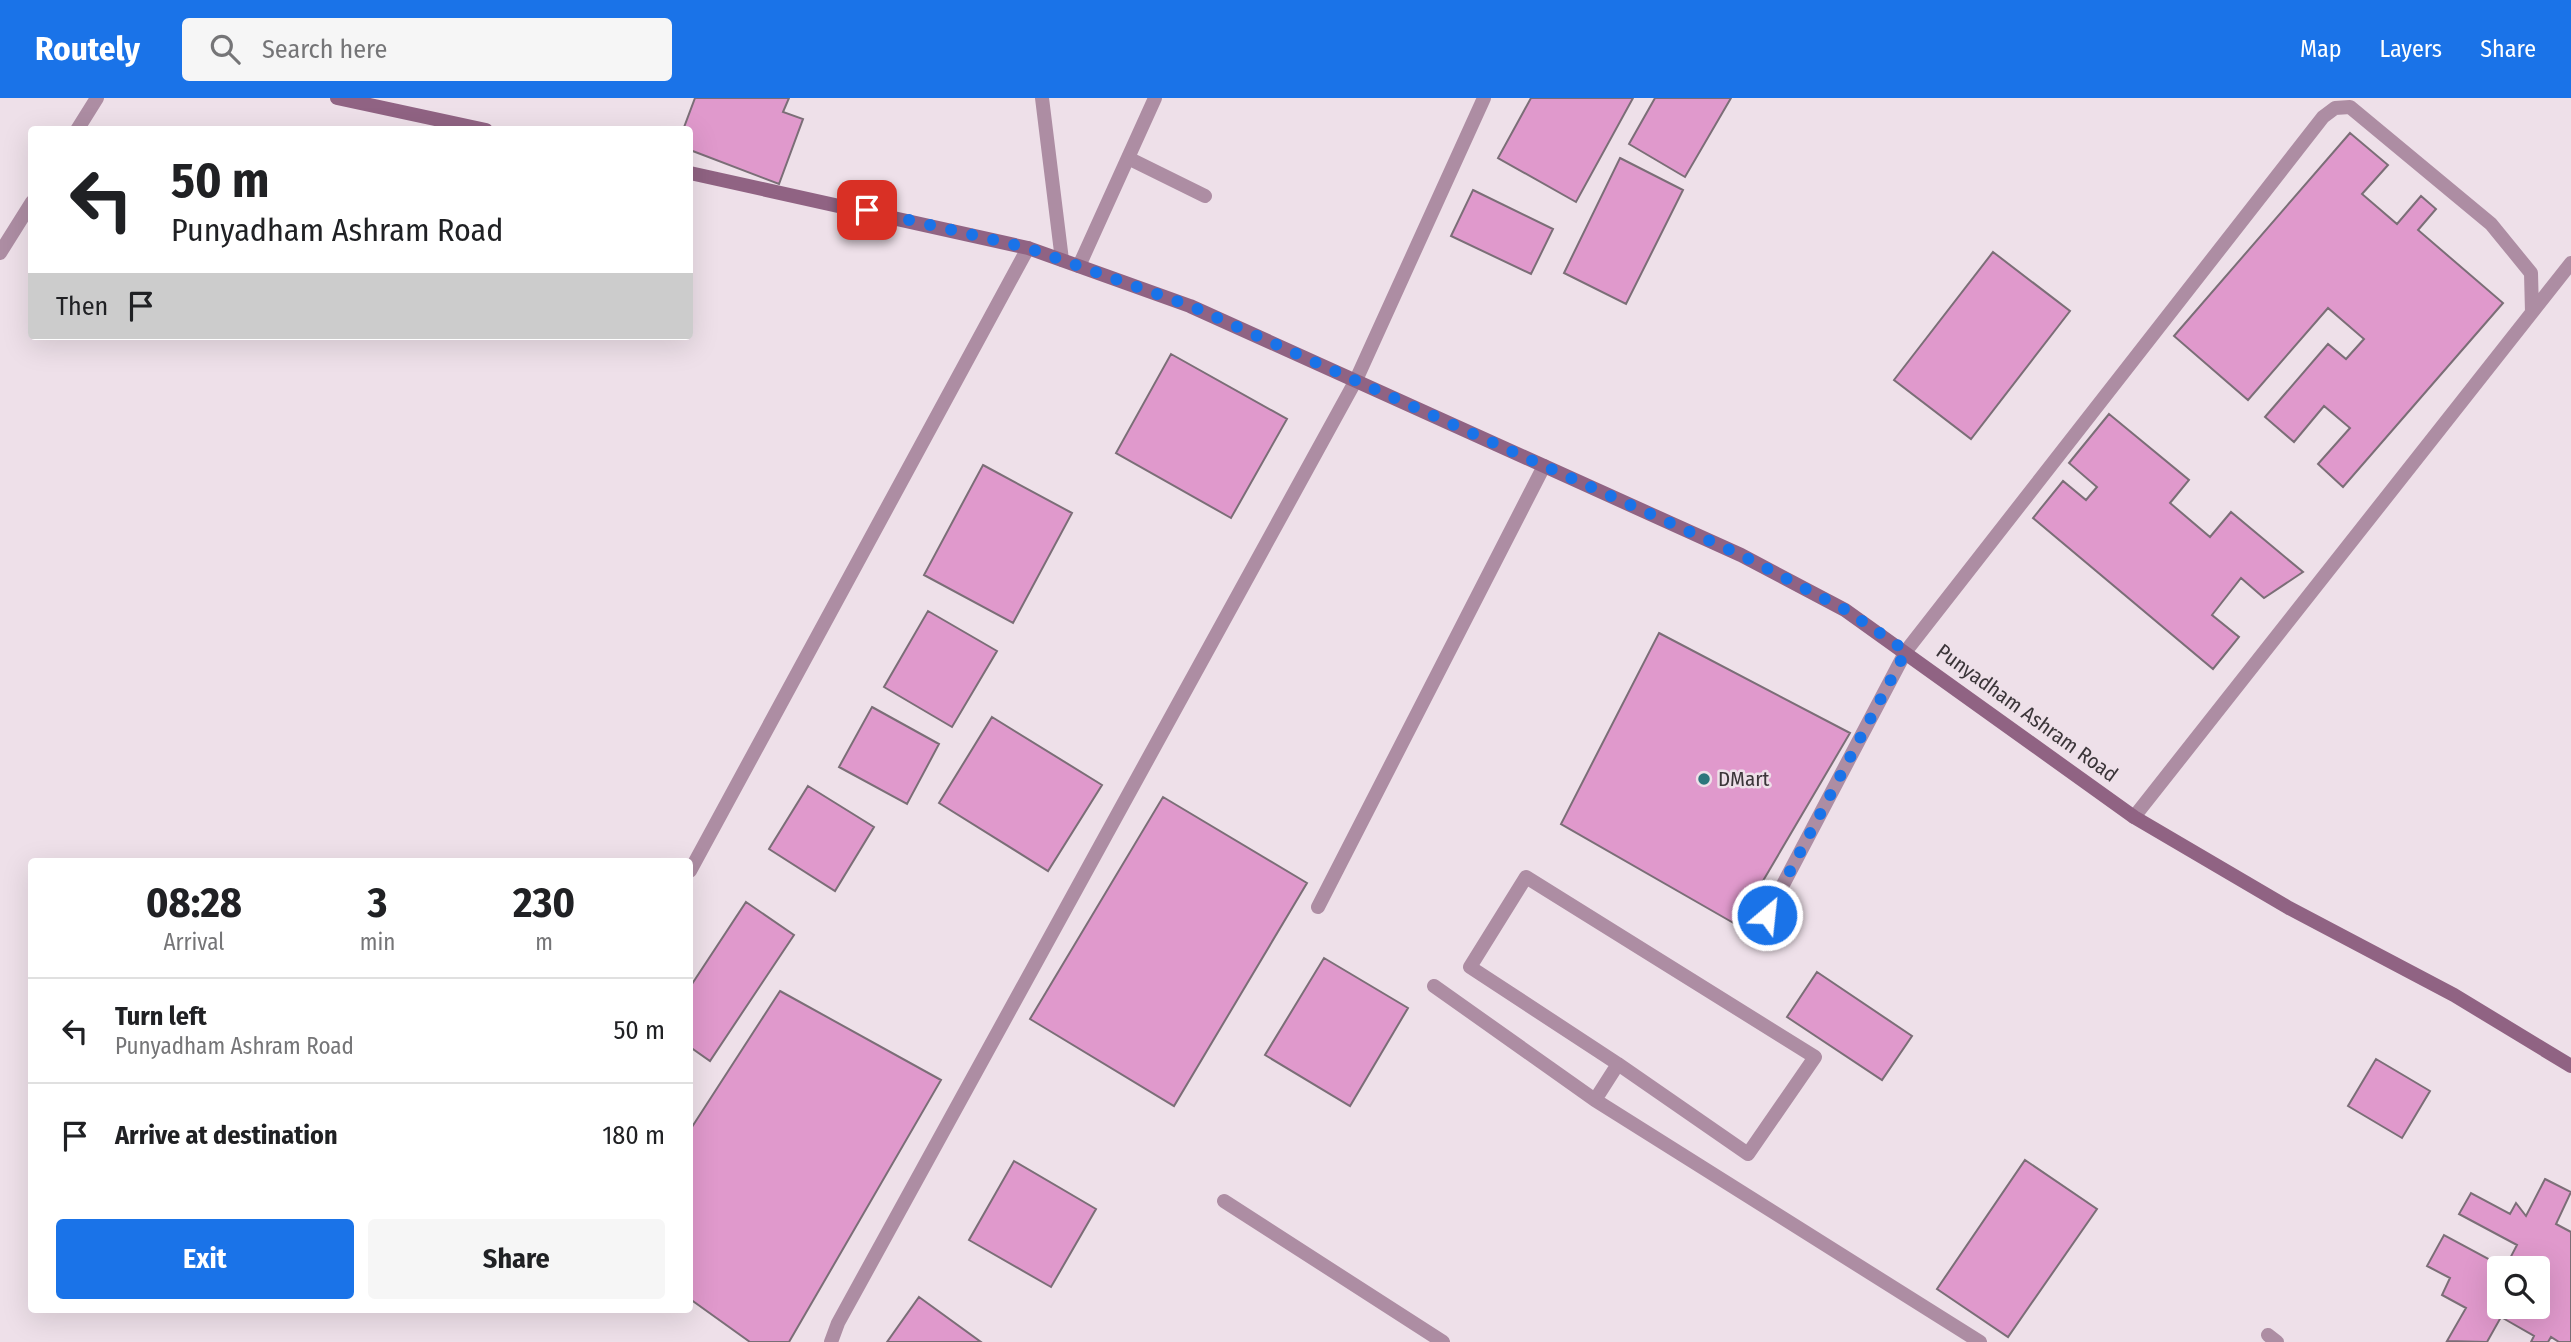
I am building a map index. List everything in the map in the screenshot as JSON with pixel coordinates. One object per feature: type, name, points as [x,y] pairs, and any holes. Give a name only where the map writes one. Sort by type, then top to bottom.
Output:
[{"type":"street","points":[[80,126],[97,98]]},
{"type":"street","points":[[337,98],[467,126]]},
{"type":"street","points":[[1042,98],[1062,260]]},
{"type":"street","points":[[1079,266],[1155,98]]},
{"type":"street","points":[[831,1342],[844,1312],[1356,380],[1483,98]]},
{"type":"street","points":[[1767,915],[1906,651],[2306,138],[2335,108],[2350,107],[2491,224],[2531,273],[2532,312]]},
{"type":"street","points":[[1128,158],[1205,196]]},
{"type":"street","name":"Punyadham Ashram Road","points":[[693,174],[1028,248],[1191,306],[1741,555],[1846,610],[2134,817],[2289,908],[2454,995],[2571,1066]]},
{"type":"street","points":[[0,253],[28,208]]},
{"type":"street","points":[[693,865],[1028,248]]},
{"type":"street","points":[[2134,817],[2571,263]]},
{"type":"street","points":[[1318,907],[1544,466]]},
{"type":"street","points":[[1527,877],[1815,1057],[1748,1154],[1618,1064],[1469,967],[1527,877]]},
{"type":"street","points":[[1433,986],[1595,1100],[1980,1342]]},
{"type":"street","points":[[1595,1100],[1618,1064]]},
{"type":"street","points":[[1224,1200],[1443,1342]]},
{"type":"building","points":[[695,98],[789,98],[783,112],[803,119],[779,184],[693,151],[693,126],[684,126]]},
{"type":"building","points":[[1531,98],[1633,98],[1576,202],[1498,158]]},
{"type":"building","points":[[1655,98],[1731,98],[1685,177],[1629,144]]},
{"type":"building","points":[[2350,133],[2388,165],[2362,194],[2397,224],[2421,196],[2436,209],[2418,230],[2503,303],[2343,487],[2318,464],[2350,428],[2324,406],[2294,442],[2265,417],[2328,344],[2346,359],[2364,339],[2328,308],[2248,400],[2174,336]]},
{"type":"building","points":[[1620,158],[1683,190],[1626,304],[1564,273]]},
{"type":"building","points":[[1473,190],[1553,229],[1531,274],[1451,236]]},
{"type":"building","points":[[1993,252],[2070,311],[1971,439],[1894,380]]},
{"type":"building","points":[[1171,354],[1287,419],[1231,518],[1116,453]]},
{"type":"building","points":[[2109,414],[2189,480],[2170,503],[2210,537],[2231,512],[2303,572],[2264,598],[2241,578],[2212,615],[2239,637],[2213,669],[2033,518],[2063,481],[2086,500],[2097,487],[2069,463]]},
{"type":"building","points":[[983,465],[1072,513],[1013,623],[924,575]]},
{"type":"building","points":[[928,611],[997,651],[952,727],[884,687]]},
{"type":"building","name":"DMart","points":[[1659,633],[1850,733],[1737,925],[1561,824]]},
{"type":"building","points":[[872,707],[939,744],[907,804],[839,767]]},
{"type":"building","points":[[992,717],[1102,785],[1048,871],[939,803]]},
{"type":"building","points":[[808,786],[874,827],[835,891],[769,849]]},
{"type":"building","points":[[1163,797],[1307,883],[1174,1106],[1030,1019]]},
{"type":"building","points":[[746,902],[794,935],[710,1061],[693,1049],[693,982]]},
{"type":"building","points":[[1324,958],[1408,1008],[1350,1106],[1265,1055]]},
{"type":"building","points":[[1817,972],[1912,1036],[1882,1080],[1787,1017]]},
{"type":"building","points":[[780,991],[941,1080],[789,1342],[750,1342],[693,1301],[693,1125]]},
{"type":"building","points":[[2376,1059],[2430,1091],[2402,1138],[2348,1106]]},
{"type":"building","points":[[2025,1160],[2097,1209],[2008,1337],[1937,1289]]},
{"type":"building","points":[[1014,1161],[1096,1209],[1051,1287],[969,1240]]},
{"type":"building","points":[[2545,1179],[2571,1192],[2556,1224],[2571,1232],[2571,1342],[2559,1342],[2551,1337],[2548,1342],[2531,1342],[2534,1336],[2504,1319],[2550,1319],[2550,1256],[2511,1256],[2517,1245],[2459,1214],[2471,1193],[2510,1214],[2516,1203],[2526,1216]]},
{"type":"building","points":[[2444,1235],[2487,1258],[2487,1319],[2500,1319],[2487,1342],[2447,1341],[2466,1308],[2442,1295],[2450,1278],[2427,1266]]},
{"type":"building","points":[[919,1297],[981,1342],[887,1342]]},
{"type":"place","name":"DMart","points":[[1704,779]]},
{"type":"route","points":[[867,210],[1028,248],[1191,306],[1741,555],[1846,610],[1906,651],[1767,915]]}]
